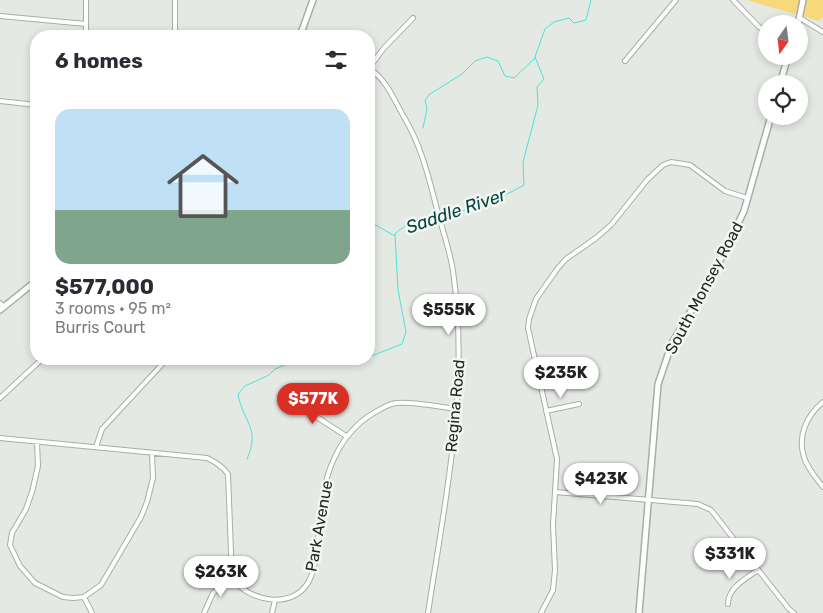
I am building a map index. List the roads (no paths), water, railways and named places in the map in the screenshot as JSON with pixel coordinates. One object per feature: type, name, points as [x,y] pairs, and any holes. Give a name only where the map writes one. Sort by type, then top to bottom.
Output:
[{"type":"street","points":[[86,0],[86,30]]},
{"type":"street","points":[[175,0],[175,30]]},
{"type":"street","points":[[302,30],[313,0]]},
{"type":"street","points":[[625,61],[676,0]]},
{"type":"street","points":[[733,0],[758,26]]},
{"type":"street","points":[[800,15],[803,0]]},
{"type":"street","points":[[0,16],[86,24]]},
{"type":"street","points":[[375,60],[413,18]]},
{"type":"street","points":[[808,25],[823,32]]},
{"type":"street","name":"Regina Road","points":[[375,73],[380,77],[418,142],[453,271],[460,349],[457,409],[428,613]]},
{"type":"street","points":[[0,102],[30,104]]},
{"type":"street","name":"South Monsey Road","points":[[640,613],[658,384],[672,343],[717,266],[744,211],[768,125]]},
{"type":"street","points":[[541,613],[553,590],[555,570],[553,525],[557,459],[528,328],[528,319],[536,299],[545,284],[566,259],[611,225],[647,180],[663,165],[671,162],[690,165],[724,191],[748,198]]},
{"type":"street","points":[[1,306],[30,285]]},
{"type":"street","points":[[0,398],[36,365]]},
{"type":"street","points":[[96,447],[102,428],[161,365]]},
{"type":"street","points":[[289,399],[346,436]]},
{"type":"street","points":[[823,402],[813,411],[804,425],[801,441],[804,457],[809,469],[823,487]]},
{"type":"street","name":"Park Avenue","points":[[275,600],[288,599],[295,596],[309,582],[317,550],[322,493],[331,464],[346,436],[361,420],[383,407],[396,403],[457,409]]},
{"type":"street","points":[[546,412],[579,404]]},
{"type":"street","points":[[0,438],[207,458],[222,466],[228,474],[232,578],[243,590],[275,600],[272,613]]},
{"type":"street","points":[[37,442],[38,466],[32,492],[26,508],[12,533],[10,545],[20,566],[35,583],[63,597],[84,597],[101,585],[141,517],[147,502],[153,478],[152,453]]},
{"type":"street","points":[[556,492],[698,504],[712,510],[788,609],[794,613]]},
{"type":"street","points":[[728,604],[728,596],[733,589],[758,570]]},
{"type":"street","points":[[204,613],[213,593],[232,578]]},
{"type":"street","points":[[84,597],[92,613]]},
{"type":"waterway","name":"Saddle River","points":[[375,355],[402,344],[406,332],[398,290],[395,234],[412,223],[476,207],[524,185],[523,162],[538,105],[537,87],[544,79],[535,57],[545,29],[554,22],[569,18],[574,23],[586,20],[591,0]]},
{"type":"waterway","points":[[423,128],[427,109],[425,100],[430,94],[462,74],[475,61],[487,57],[498,61],[505,76],[514,78],[535,58]]},
{"type":"waterway","points":[[375,225],[395,235]]},
{"type":"waterway","name":"Saddle River","points":[[247,459],[251,448],[252,432],[240,404],[238,394],[245,386],[286,365]]}]
